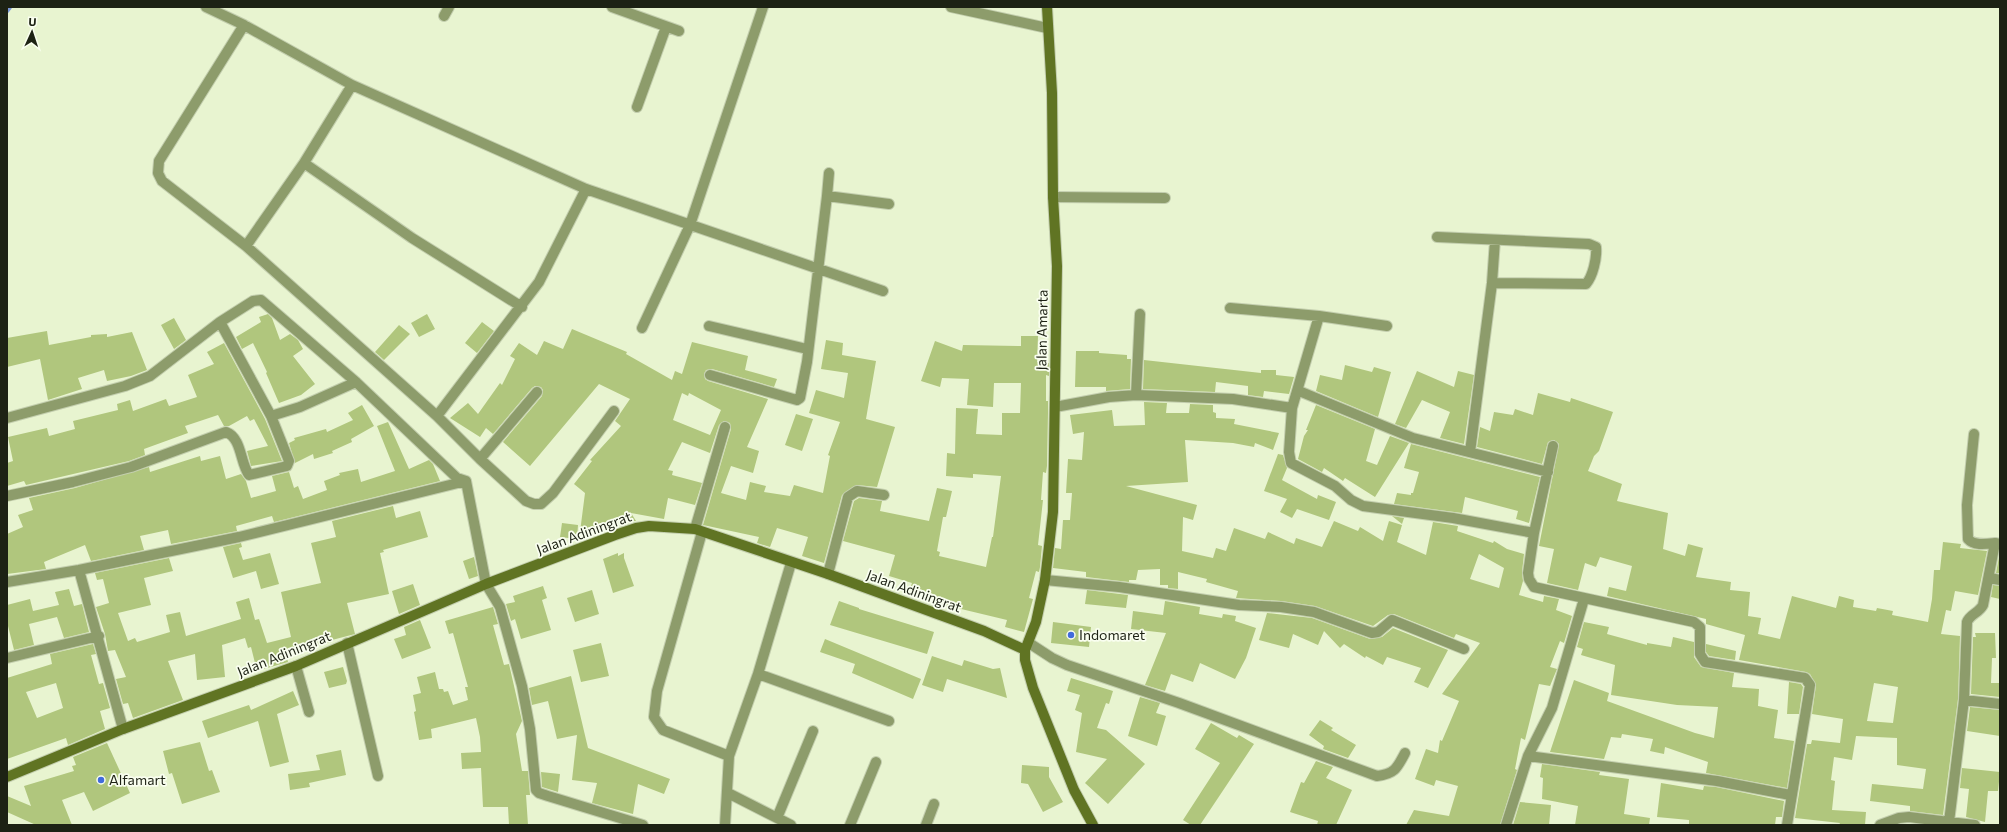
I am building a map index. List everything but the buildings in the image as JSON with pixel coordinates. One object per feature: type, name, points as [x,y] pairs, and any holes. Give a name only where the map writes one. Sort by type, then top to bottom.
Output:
[{"type":"street","points":[[206,7],[352,85],[586,189],[817,269],[846,277],[883,291]]},
{"type":"street","points":[[444,16],[449,7]]},
{"type":"street","points":[[612,7],[679,31]]},
{"type":"street","points":[[642,328],[690,225],[763,7]]},
{"type":"street","points":[[951,7],[1047,28]]},
{"type":"street","name":"Jalan Amarta","points":[[1027,647],[1036,622],[1045,580],[1053,512],[1057,274],[1053,197],[1052,93],[1047,28],[1047,7]]},
{"type":"street","points":[[244,26],[159,161],[158,173],[162,182],[246,246],[437,416],[480,460],[526,501],[534,504],[541,504],[553,493],[614,411]]},
{"type":"street","points":[[637,107],[666,27]]},
{"type":"street","points":[[246,246],[304,163],[352,85]]},
{"type":"street","points":[[304,163],[412,238],[522,307]]},
{"type":"street","points":[[710,375],[797,400],[800,398],[827,196],[828,173]]},
{"type":"street","points":[[437,416],[522,307],[539,282],[586,189]]},
{"type":"street","points":[[827,196],[889,204]]},
{"type":"street","points":[[1053,197],[1166,198]]},
{"type":"street","points":[[1437,237],[1589,244],[1596,247],[1589,281],[1586,284],[1492,282]]},
{"type":"street","points":[[1470,452],[1492,282],[1495,240]]},
{"type":"street","points":[[7,418],[125,386],[150,376],[220,322],[253,301],[261,300],[356,382],[457,478],[466,481]]},
{"type":"street","points":[[1230,308],[1319,316],[1387,326]]},
{"type":"street","points":[[1136,395],[1140,314]]},
{"type":"street","points":[[1319,316],[1299,391],[1292,408],[1289,452],[1291,463],[1335,486],[1351,500],[1363,506],[1453,518],[1534,533]]},
{"type":"street","points":[[7,496],[73,482],[131,466],[226,432],[231,434],[238,445],[245,470],[249,476],[287,466],[289,460],[271,416],[220,322]]},
{"type":"street","points":[[709,326],[807,350]]},
{"type":"street","points":[[271,416],[300,407],[356,382]]},
{"type":"street","points":[[1299,391],[1413,438],[1548,472]]},
{"type":"street","points":[[480,460],[537,392]]},
{"type":"street","points":[[1055,407],[1109,397],[1136,395],[1233,399],[1292,408]]},
{"type":"street","points":[[725,427],[656,691],[654,718],[663,730],[729,756]]},
{"type":"street","points":[[1949,822],[1964,700],[1967,622],[1969,618],[1978,612],[1983,606],[1998,544],[1978,544],[1971,542],[1968,539],[1967,505],[1974,434]]},
{"type":"street","points":[[1553,446],[1534,533],[1528,573],[1530,583],[1534,587],[1697,624],[1700,627],[1700,654],[1705,662],[1808,680],[1810,685],[1786,825]]},
{"type":"street","points":[[7,582],[79,570],[239,537],[466,481]]},
{"type":"street","points":[[466,481],[486,584],[500,607],[522,686],[530,729],[536,790],[539,793],[548,796],[643,825]]},
{"type":"street","points":[[828,574],[848,497],[857,491],[884,495]]},
{"type":"street","name":"Jalan Adiningrat","points":[[7,777],[123,730],[296,666],[486,584],[636,528],[649,526],[698,531],[828,574],[1027,647]]},
{"type":"street","points":[[725,825],[729,756],[758,674],[791,563]]},
{"type":"street","points":[[79,570],[99,636],[123,730]]},
{"type":"street","points":[[1990,578],[2000,580]]},
{"type":"street","points":[[1045,580],[1119,587],[1210,601],[1281,607],[1314,612],[1372,633],[1378,632],[1392,620],[1464,649]]},
{"type":"street","points":[[1506,825],[1528,756],[1552,708],[1584,599]]},
{"type":"street","points":[[7,658],[99,636]]},
{"type":"street","points":[[347,643],[378,776]]},
{"type":"street","points":[[1093,825],[1074,790],[1033,688],[1027,670],[1027,647],[1067,665],[1179,703],[1377,776],[1386,775],[1396,770],[1405,753]]},
{"type":"street","points":[[296,666],[309,712]]},
{"type":"street","points":[[758,674],[889,721]]},
{"type":"street","points":[[1964,700],[2000,704]]},
{"type":"street","points":[[777,818],[813,731]]},
{"type":"street","points":[[1528,756],[1717,781],[1790,795]]},
{"type":"street","points":[[850,825],[876,762]]},
{"type":"street","points":[[728,793],[791,825]]},
{"type":"street","points":[[926,825],[934,804]]},
{"type":"street","points":[[1880,825],[1909,816],[1975,825]]},
{"type":"waterway","points":[[7,11],[10,7]]},
{"type":"place","name":"Indomaret","points":[[1071,635]]},
{"type":"place","name":"Alfamart","points":[[101,780]]}]
